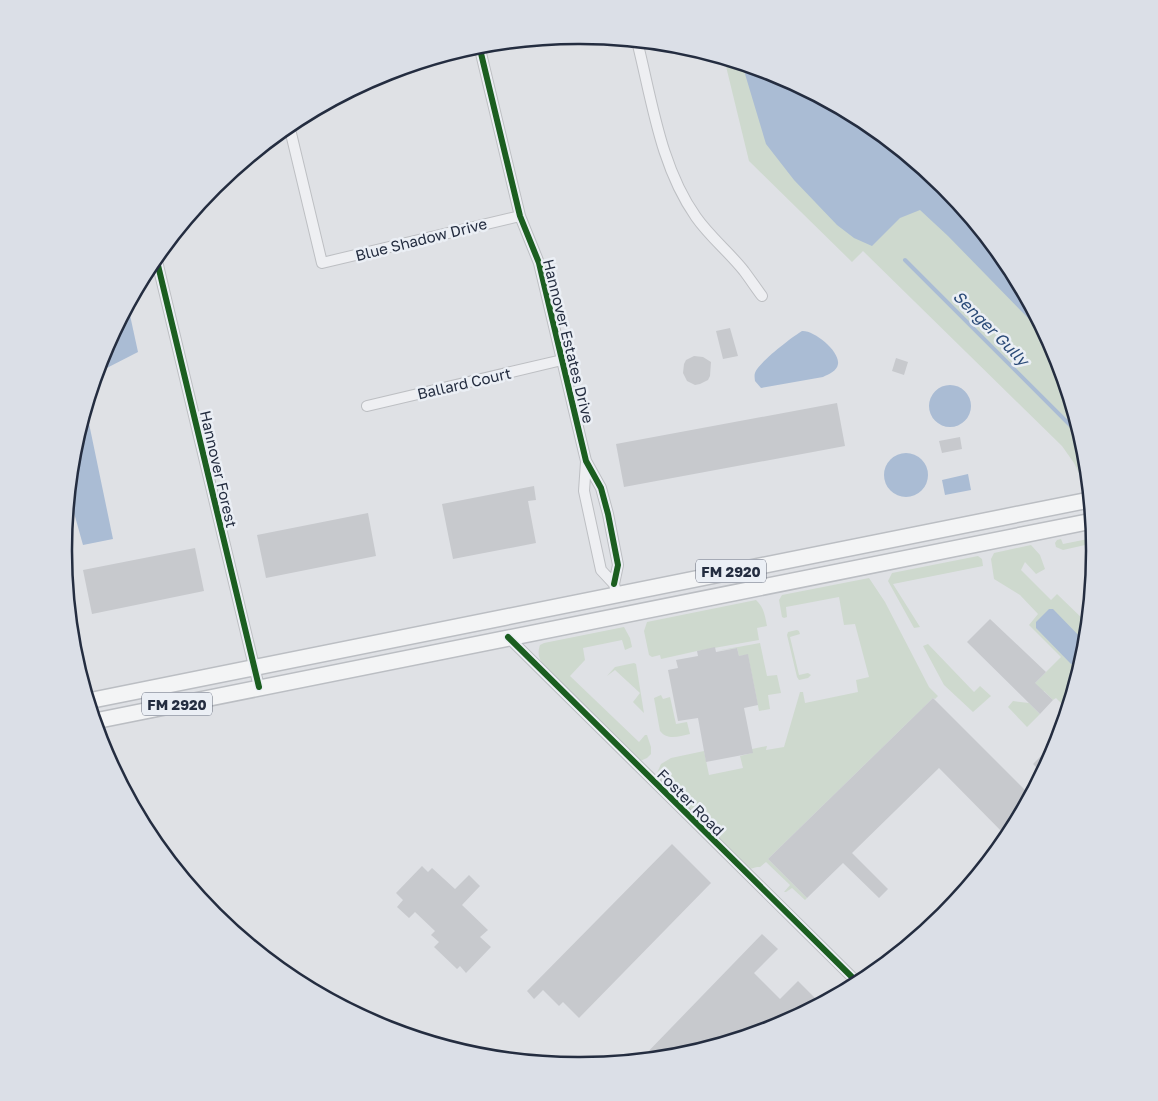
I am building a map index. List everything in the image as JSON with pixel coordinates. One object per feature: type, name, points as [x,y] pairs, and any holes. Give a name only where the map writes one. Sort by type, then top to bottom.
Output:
[{"type":"main road","name":"FM 2920","points":[[95,700],[616,589],[1083,501]]},
{"type":"main road","name":"FM 2920","points":[[102,720],[1085,522]]},
{"type":"street","points":[[639,47],[662,144],[678,186],[702,224],[743,270],[762,296]]},
{"type":"street","name":"Hannover Estates Drive","points":[[481,53],[520,216],[539,263],[586,461],[601,488],[608,514],[618,565],[616,589]]},
{"type":"street","name":"Blue Shadow Drive","points":[[291,133],[322,263],[520,216]]},
{"type":"street","name":"Hannover Forest","points":[[159,268],[259,687]]},
{"type":"street","name":"Ballard Court","points":[[367,406],[562,360]]},
{"type":"street","name":"Hannover Estates Drive","points":[[586,461],[584,491],[601,570],[616,589]]},
{"type":"street","name":"Foster Road","points":[[508,637],[852,977]]},
{"type":"shaded area","points":[[726,66],[773,82],[803,96],[861,129],[887,148],[937,192],[981,242],[1018,297],[1033,326],[1059,388],[1076,452],[1079,474],[1062,446],[863,251],[852,262],[749,161]]},
{"type":"shaded area","points":[[1061,539],[1063,544],[1086,539],[1086,545],[1063,550],[1056,547],[1055,543]]},
{"type":"shaded area","points":[[1031,545],[1040,555],[1045,569],[1036,574],[1025,562],[1021,570],[1051,600],[1057,594],[1081,617],[1076,649],[1062,704],[1056,698],[1053,700],[1044,691],[1036,695],[1023,695],[1061,657],[1029,625],[1038,614],[1020,595],[994,579],[991,559],[994,553]]},
{"type":"shaded area","points":[[978,556],[982,559],[983,566],[893,584],[920,627],[914,628],[888,581],[892,573]]},
{"type":"shaded area","points":[[869,578],[885,602],[929,687],[938,696],[935,699],[933,698],[768,859],[807,898],[805,900],[792,888],[784,892],[790,885],[766,862],[760,867],[750,869],[656,775],[661,764],[671,758],[704,751],[709,775],[743,768],[740,756],[752,753],[752,749],[767,746],[766,750],[784,747],[800,692],[803,692],[805,703],[858,692],[856,680],[869,677],[855,624],[844,625],[839,597],[786,607],[787,617],[784,618],[782,617],[779,600],[782,595]]},
{"type":"shaded area","points":[[756,600],[765,615],[767,626],[757,628],[759,640],[661,659],[660,655],[652,657],[649,655],[644,631],[647,622]]},
{"type":"shaded area","points":[[624,627],[632,647],[625,650],[622,640],[583,648],[585,660],[570,676],[639,742],[647,735],[651,754],[640,761],[544,666],[539,654],[540,645],[544,643]]},
{"type":"shaded area","points":[[797,630],[800,634],[790,637],[799,675],[808,673],[811,675],[808,678],[799,680],[787,635],[788,632]]},
{"type":"shaded area","points":[[760,643],[767,676],[777,675],[781,693],[768,695],[770,709],[759,711],[748,655],[739,656],[737,648],[716,651]]},
{"type":"shaded area","points":[[928,644],[974,692],[980,686],[991,696],[973,712],[944,685],[923,646]]},
{"type":"shaded area","points":[[636,664],[644,713],[633,702],[640,693],[615,670],[607,676],[615,667]]},
{"type":"shaded area","points":[[661,695],[663,699],[670,697],[676,724],[687,722],[690,734],[670,737],[660,731],[654,698]]},
{"type":"shaded area","points":[[1013,701],[1029,703],[1040,714],[1027,727],[1008,707]]},
{"type":"water","points":[[744,72],[773,82],[832,112],[861,129],[913,170],[960,216],[981,242],[1018,297],[1030,320],[920,210],[900,218],[872,246],[854,238],[837,225],[794,180],[766,144]]},
{"type":"water","points":[[130,316],[138,352],[107,368]]},
{"type":"water","points":[[802,331],[813,334],[831,348],[838,359],[836,369],[823,377],[761,388],[755,381],[757,369]]},
{"type":"water","points":[[954,385],[962,388],[968,394],[971,406],[968,418],[962,424],[946,427],[938,424],[932,418],[929,402],[932,394],[938,388]]},
{"type":"water","points":[[89,423],[113,539],[83,545],[74,512],[82,452]]},
{"type":"water","points":[[906,453],[918,457],[924,463],[928,475],[924,487],[918,493],[906,497],[894,493],[888,487],[884,475],[888,463],[894,457]]},
{"type":"water","points":[[968,474],[971,490],[945,495],[942,480]]},
{"type":"water","points":[[1049,609],[1053,609],[1078,635],[1072,664],[1036,628],[1036,622]]},
{"type":"building","points":[[730,328],[738,356],[723,359],[716,331]]},
{"type":"building","points":[[694,356],[703,357],[711,362],[708,380],[695,385],[687,381],[683,373],[686,360]]},
{"type":"building","points":[[896,358],[908,362],[904,375],[892,371]]},
{"type":"building","points":[[837,403],[845,446],[624,487],[616,444]]},
{"type":"building","points":[[960,437],[962,449],[942,453],[939,441]]},
{"type":"building","points":[[534,486],[536,500],[528,501],[536,543],[453,559],[442,504]]},
{"type":"building","points":[[368,513],[376,556],[266,578],[257,535]]},
{"type":"building","points":[[195,548],[204,591],[92,614],[83,570]]},
{"type":"building","points":[[990,619],[1046,672],[1035,683],[1053,700],[1040,714],[967,642]]},
{"type":"building","points":[[715,647],[716,652],[737,648],[739,656],[748,654],[758,705],[744,708],[753,753],[706,762],[698,718],[678,721],[668,670],[678,668],[676,660],[698,656],[697,651]]},
{"type":"building","points":[[933,698],[1025,790],[1001,831],[939,768],[852,853],[888,889],[879,898],[843,863],[807,898],[768,859]]},
{"type":"building","points":[[1042,755],[1036,767],[1033,764]]},
{"type":"building","points":[[672,844],[711,883],[579,1018],[563,1002],[559,1006],[543,990],[534,999],[527,991]]},
{"type":"building","points":[[422,866],[428,872],[432,868],[455,889],[469,875],[480,886],[462,905],[488,930],[480,937],[491,947],[466,973],[460,966],[457,969],[434,947],[439,942],[431,935],[435,931],[415,912],[409,918],[397,907],[403,900],[396,893]]},
{"type":"building","points":[[762,934],[778,949],[754,973],[780,999],[798,981],[815,998],[773,1019],[742,1030],[678,1048],[647,1053]]},
{"type":"waterway","name":"Senger Gully","points":[[905,260],[1069,424]]},
{"type":"cycle path","points":[[481,53],[520,216],[539,263],[586,461],[601,488],[608,514],[618,565],[614,584]]},
{"type":"cycle path","points":[[159,268],[259,687]]},
{"type":"cycle path","points":[[508,637],[852,977]]}]
